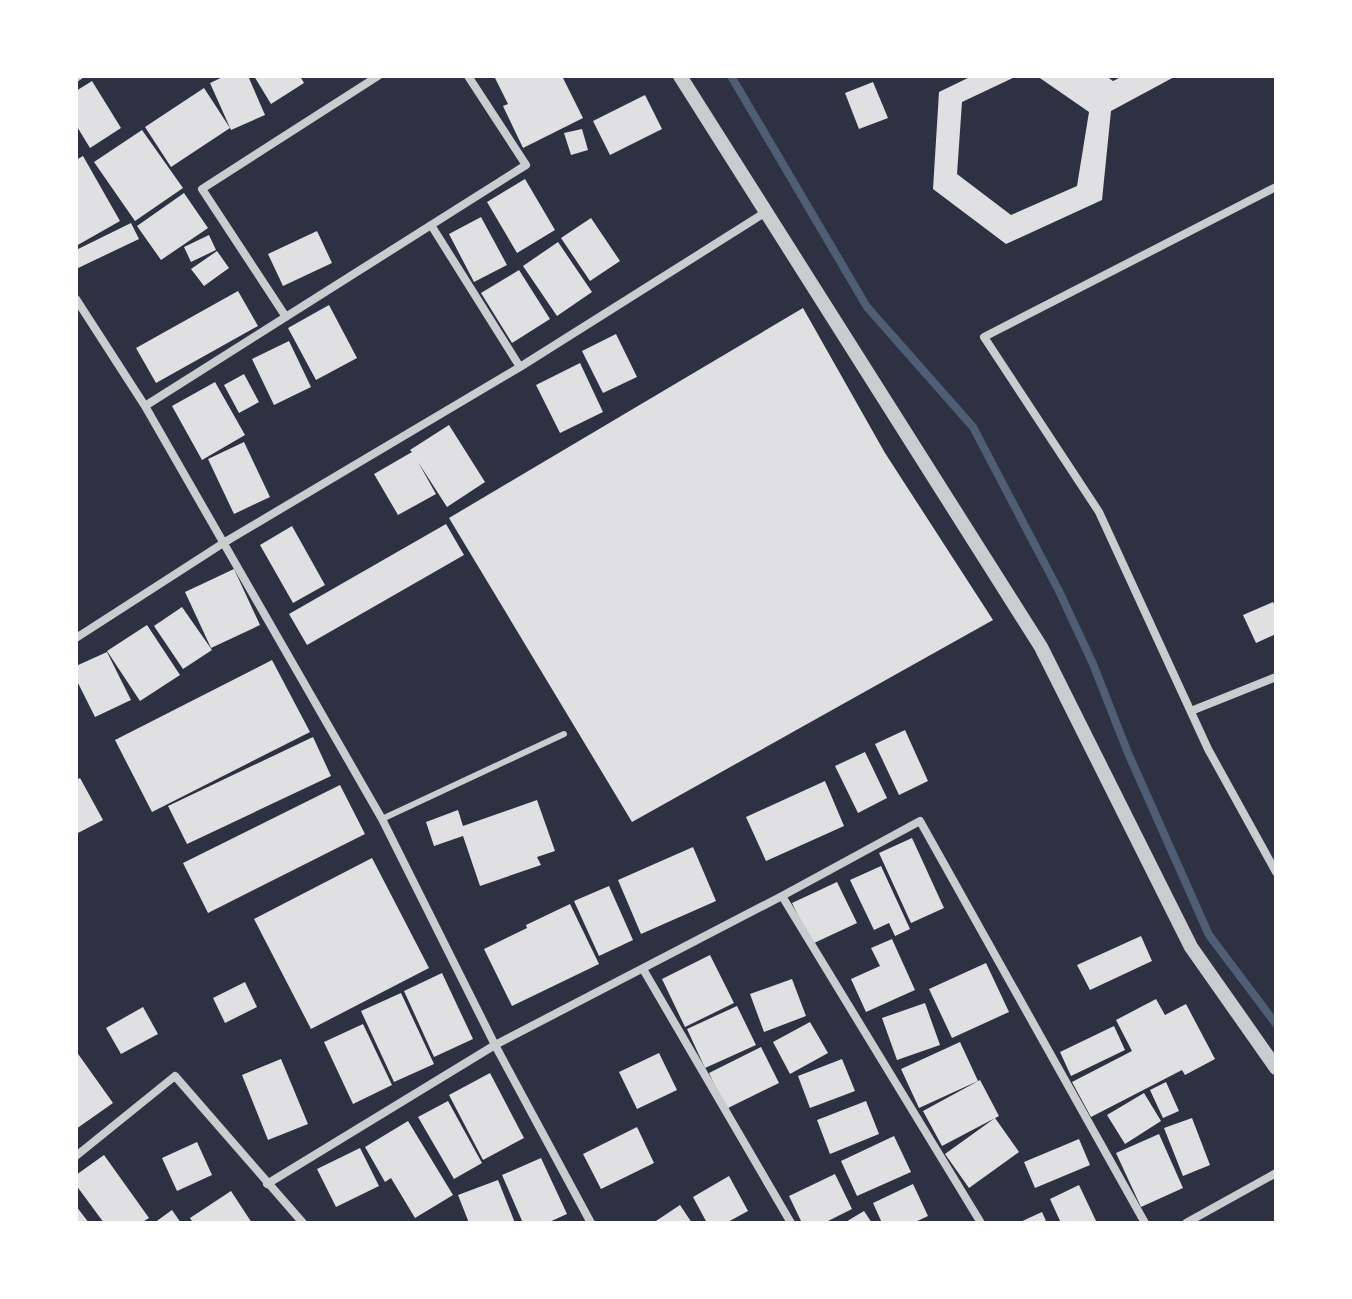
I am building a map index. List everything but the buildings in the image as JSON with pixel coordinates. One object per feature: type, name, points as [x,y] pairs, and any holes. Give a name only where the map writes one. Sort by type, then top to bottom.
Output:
[{"type":"street","points":[[286,317],[202,189],[378,76]]},
{"type":"street","points":[[145,406],[526,165],[468,76]]},
{"type":"street","points":[[680,76],[1041,647],[1191,947],[1276,1068]]},
{"type":"street","points":[[1276,187],[984,337],[1099,512],[1208,749],[1276,872]]},
{"type":"street","points":[[76,638],[225,542],[520,367],[766,212]]},
{"type":"street","points":[[431,225],[520,367]]},
{"type":"street","points":[[76,299],[145,406],[382,819],[588,1222]]},
{"type":"street","points":[[1191,711],[1276,677]]},
{"type":"street","points":[[267,1184],[495,1045],[920,821],[1145,1223]]},
{"type":"street","points":[[782,896],[981,1223]]},
{"type":"street","points":[[643,969],[791,1223]]},
{"type":"street","points":[[76,1156],[175,1076],[303,1223]]},
{"type":"street","points":[[1186,1223],[1276,1173]]},
{"type":"lane","points":[[382,819],[564,734]]},
{"type":"waterway","points":[[731,76],[867,307],[973,427],[1059,591],[1093,664],[1128,753],[1209,935],[1276,1024]]}]
